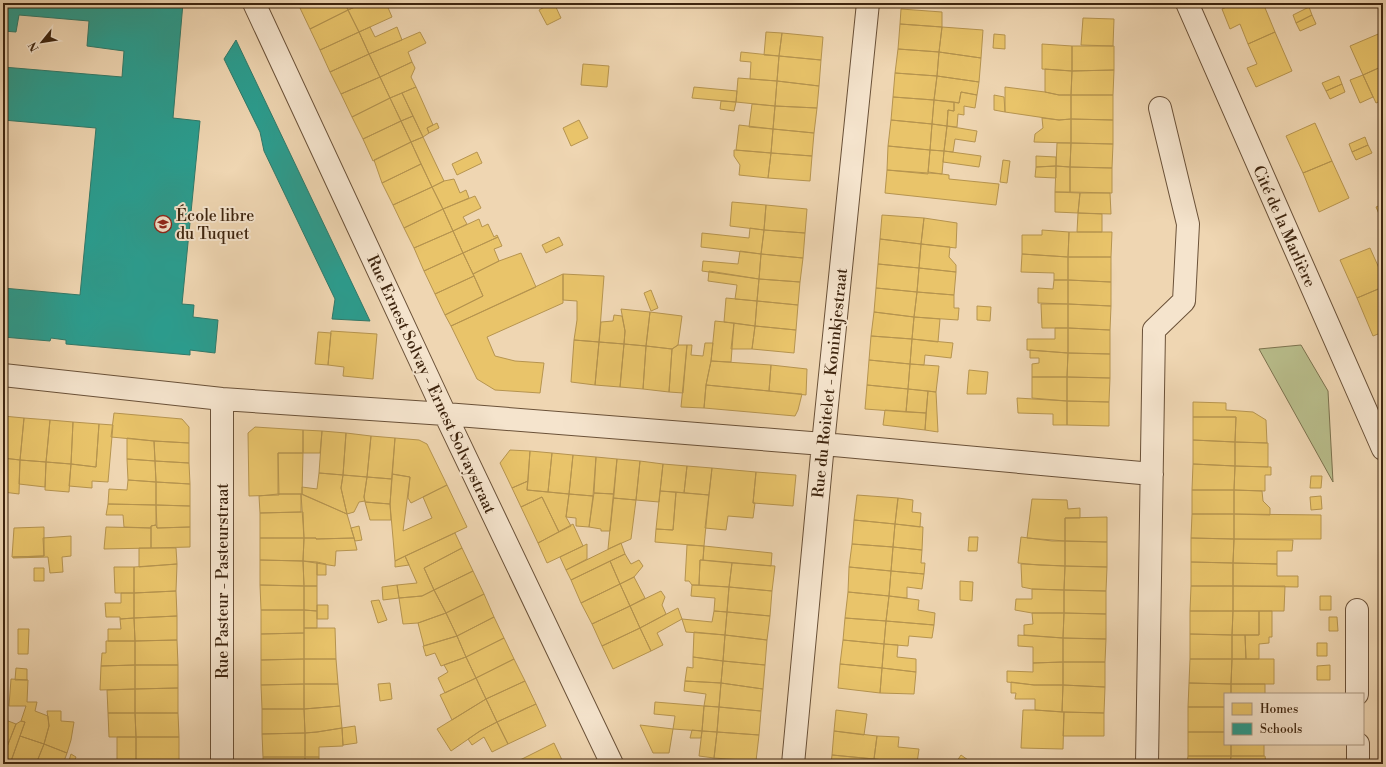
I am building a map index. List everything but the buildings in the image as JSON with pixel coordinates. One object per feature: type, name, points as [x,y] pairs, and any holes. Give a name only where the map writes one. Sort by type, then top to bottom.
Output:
[{"type":"street","name":"Rue Ernest Solvay - Ernest Solvaystraat","points":[[254,3],[444,414],[612,764]]},
{"type":"street","name":"Rue du Roitelet - Koninkjestraat","points":[[793,764],[823,444],[868,3]]},
{"type":"street","name":"Cité de la Marlière","points":[[1187,3],[1383,449]]},
{"type":"street","points":[[1147,764],[1154,330],[1184,300],[1188,224],[1160,108]]},
{"type":"street","points":[[3,376],[222,399],[444,414],[823,444],[1152,474]]},
{"type":"street","name":"Rue Pasteur - Pasteurstraat","points":[[222,399],[222,764]]},
{"type":"street","points":[[1357,610],[1357,693]]},
{"type":"street","points":[[1358,745],[1358,764]]},
{"type":"green space","points":[[1301,345],[1328,391],[1333,482],[1259,349]]},
{"type":"place","name":"École libre du Tuquet","points":[[163,224]]}]
